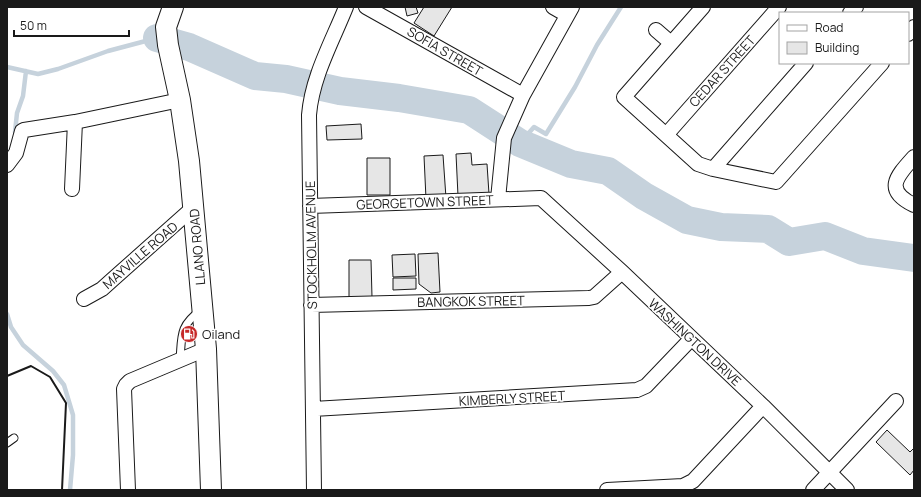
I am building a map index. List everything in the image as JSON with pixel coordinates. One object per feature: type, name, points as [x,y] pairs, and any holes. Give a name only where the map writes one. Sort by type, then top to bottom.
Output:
[{"type":"main road","name":"LLANO ROAD","points":[[173,7],[167,36],[180,100],[194,207],[206,349],[211,490]]},
{"type":"street","name":"STOCKHOLM AVENUE","points":[[314,490],[309,115],[312,93],[317,78],[346,7]]},
{"type":"street","name":"SOFIA STREET","points":[[366,7],[523,96]]},
{"type":"street","points":[[498,199],[504,138],[523,96],[570,11],[553,7]]},
{"type":"street","points":[[703,7],[624,97],[698,164],[712,169],[776,182],[881,64]]},
{"type":"street","name":"CEDAR STREET","points":[[666,135],[779,7]]},
{"type":"street","points":[[656,30],[671,43]]},
{"type":"street","points":[[712,169],[805,64]]},
{"type":"street","points":[[7,165],[16,153],[22,131],[24,130],[75,122],[180,100]]},
{"type":"street","points":[[72,189],[75,122]]},
{"type":"street","points":[[914,157],[897,178],[895,185],[899,194],[905,201],[914,205]]},
{"type":"street","name":"GEORGETOWN STREET","points":[[310,206],[541,198]]},
{"type":"street","name":"WASHINGTON DRIVE","points":[[541,198],[622,272],[763,406],[847,490]]},
{"type":"street","name":"MAYVILLE ROAD","points":[[84,299],[102,289],[194,207]]},
{"type":"street","name":"BANGKOK STREET","points":[[311,305],[589,298],[598,294],[622,272]]},
{"type":"street","name":"KIMBERLY STREET","points":[[313,409],[637,390],[646,386],[691,339]]},
{"type":"street","points":[[128,490],[124,390],[126,385],[130,381],[206,349]]},
{"type":"street","points":[[813,490],[896,401]]},
{"type":"street","points":[[607,490],[683,486],[693,482],[763,406]]},
{"type":"lane","points":[[180,360],[183,332],[186,324],[191,317],[202,309]]},
{"type":"lane","points":[[7,443],[14,438]]},
{"type":"building","points":[[405,7],[416,7],[418,13],[407,16]]},
{"type":"building","points":[[424,7],[452,7],[434,36],[414,23]]},
{"type":"building","points":[[361,124],[362,139],[327,140],[326,126]]},
{"type":"building","points":[[471,153],[472,165],[487,164],[489,194],[458,196],[456,154]]},
{"type":"building","points":[[443,155],[446,198],[426,199],[424,156]]},
{"type":"building","points":[[367,158],[390,158],[390,195],[367,195]]},
{"type":"building","points":[[438,253],[440,292],[431,293],[419,284],[418,254]]},
{"type":"building","points":[[415,254],[416,276],[393,277],[392,255]]},
{"type":"building","points":[[349,260],[371,260],[372,297],[349,297]]},
{"type":"building","points":[[393,278],[416,278],[416,289],[393,290]]},
{"type":"building","name":"Oiland","points":[[185,331],[191,331],[192,338],[186,338]]},
{"type":"building","points":[[887,430],[910,452],[914,448],[914,470],[910,475],[876,442]]},
{"type":"waterway","points":[[520,143],[534,127],[546,134],[575,87],[597,45],[621,7]]},
{"type":"waterway","points":[[7,67],[38,74],[58,69],[108,51],[157,38]]},
{"type":"waterway","points":[[157,38],[189,47],[255,76],[286,79],[340,91],[399,98],[469,110],[520,143],[571,164],[608,171],[644,196],[687,220],[721,227],[768,229],[789,242],[825,236],[863,251],[914,258]]},
{"type":"waterway","points":[[15,132],[17,113],[23,96],[26,71]]},
{"type":"waterway","points":[[7,314],[11,327],[23,345],[53,371],[64,385],[73,415],[73,455],[70,490]]},
{"type":"wall","points":[[7,376],[31,366],[50,377],[66,403],[62,490]]},
{"type":"place","name":"Oiland","points":[[189,334]]}]
